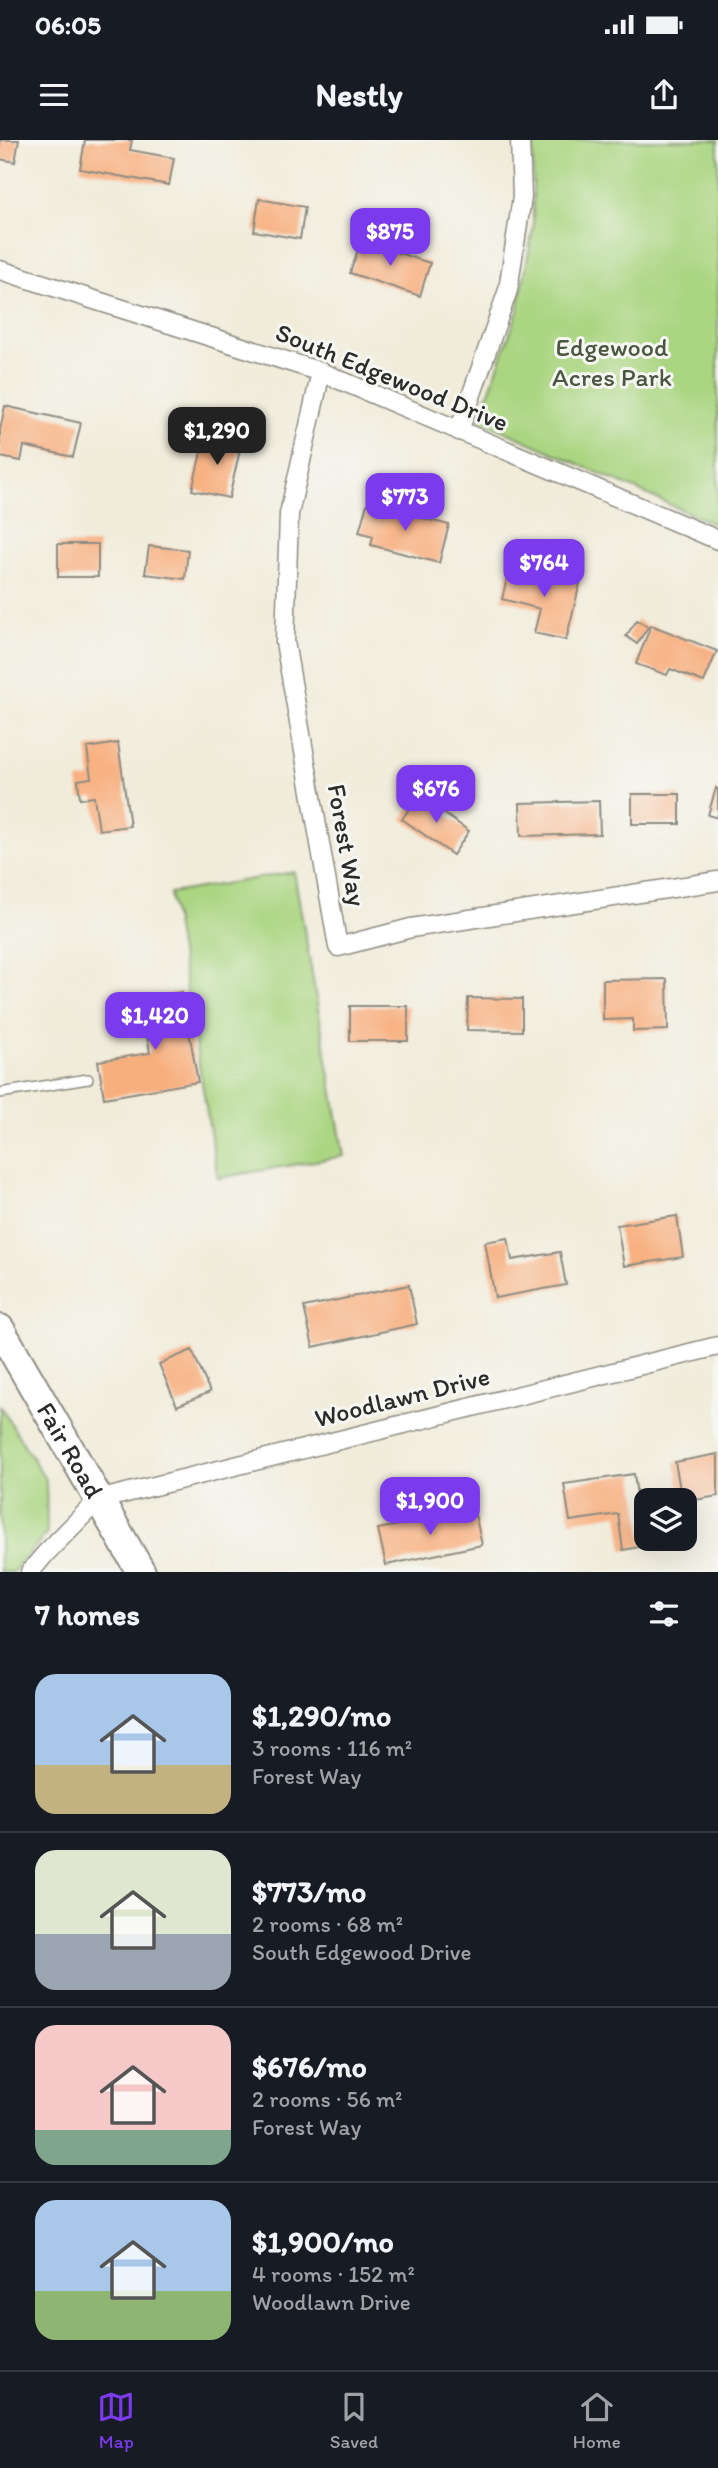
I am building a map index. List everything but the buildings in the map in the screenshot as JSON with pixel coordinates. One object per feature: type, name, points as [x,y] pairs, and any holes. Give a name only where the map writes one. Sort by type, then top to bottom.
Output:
[{"type":"main road","name":"Fair Road","points":[[0,1329],[141,1572]]},
{"type":"street","points":[[460,431],[508,290],[522,197],[520,140]]},
{"type":"street","name":"South Edgewood Drive","points":[[0,270],[321,372],[718,540]]},
{"type":"street","name":"Forest Way","points":[[321,372],[289,514],[285,642],[338,947],[411,928],[718,881]]},
{"type":"street","name":"Woodlawn Drive","points":[[98,1500],[718,1346]]},
{"type":"street","points":[[30,1572],[45,1553],[98,1500]]},
{"type":"lane","points":[[0,1093],[88,1079]]},
{"type":"green space","name":"Edgewood Acres Park","points":[[533,140],[718,140],[718,526],[479,420],[518,311],[533,228]]},
{"type":"green space","points":[[294,872],[344,1156],[218,1178],[170,893]]},
{"type":"green space","points":[[0,1406],[46,1480],[47,1533],[13,1572],[0,1572]]}]
